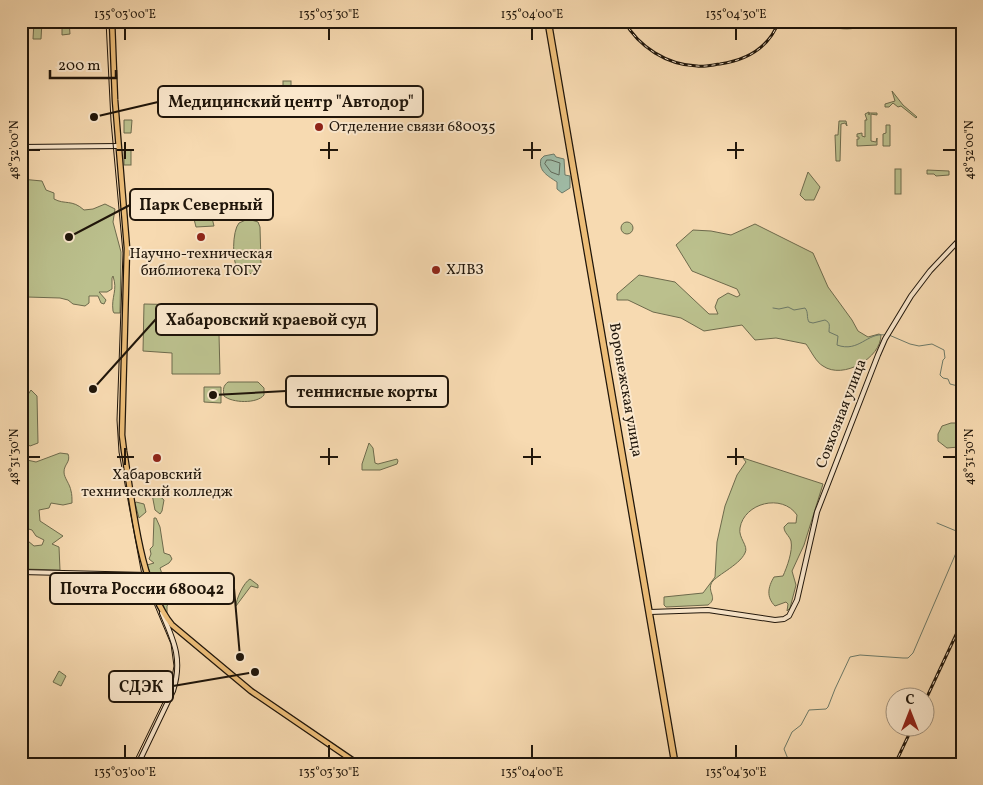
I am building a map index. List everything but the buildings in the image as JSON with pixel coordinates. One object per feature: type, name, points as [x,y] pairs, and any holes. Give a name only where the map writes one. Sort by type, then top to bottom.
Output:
[{"type":"highway","name":"Воронежская улица","points":[[548,21],[676,764]]},
{"type":"main road","points":[[138,764],[175,685],[178,662],[175,644],[147,576],[122,435],[127,257],[114,100],[112,23],[379,24],[418,21]]},
{"type":"main road","points":[[21,147],[118,146]]},
{"type":"main road","name":"Совхозная улица","points":[[650,612],[708,610],[775,620],[784,619],[791,614],[797,600],[813,528],[830,476],[885,339],[911,296],[930,271],[962,237]]},
{"type":"main road","points":[[21,572],[147,576]]},
{"type":"main road","points":[[162,613],[184,636],[258,696],[358,764]]},
{"type":"main road","points":[[175,644],[176,637],[179,635],[184,636]]},
{"type":"green space","points":[[34,21],[42,21],[41,39],[33,39]]},
{"type":"green space","points":[[69,21],[70,34],[62,35],[62,22]]},
{"type":"green space","points":[[820,21],[874,21],[862,27],[847,29],[832,27]]},
{"type":"green space","points":[[283,81],[291,81],[291,93],[283,93]]},
{"type":"green space","points":[[892,91],[916,118],[901,106],[898,107],[893,103],[889,107],[885,107],[885,104],[895,101]]},
{"type":"green space","points":[[869,112],[877,113],[877,115],[871,114],[871,141],[876,142],[877,138],[877,145],[857,146],[857,139],[859,137],[857,137],[857,134],[862,133],[862,136],[865,137],[865,120],[867,120],[865,114]]},
{"type":"green space","points":[[124,120],[132,120],[131,133],[124,133]]},
{"type":"green space","points":[[839,121],[846,121],[847,126],[845,123],[841,124],[840,161],[836,161],[835,135],[838,135]]},
{"type":"green space","points":[[886,125],[890,125],[890,146],[883,146],[883,134],[886,133]]},
{"type":"green space","points":[[124,150],[131,150],[131,165],[124,165]]},
{"type":"green space","points":[[895,169],[901,169],[901,194],[895,194]]},
{"type":"green space","points":[[927,170],[949,171],[949,175],[936,176],[934,174],[927,174]]},
{"type":"green space","points":[[808,172],[820,187],[814,200],[805,200],[800,195]]},
{"type":"green space","points":[[21,179],[42,181],[46,190],[54,193],[54,199],[76,204],[84,210],[93,209],[105,204],[115,209],[113,222],[121,252],[120,313],[114,313],[113,311],[115,286],[113,276],[112,289],[107,292],[99,292],[106,300],[104,304],[101,303],[98,296],[89,296],[89,303],[85,306],[73,304],[68,300],[60,298],[27,297],[21,289],[21,196],[25,195],[25,193],[21,193]]},
{"type":"green space","points":[[212,218],[214,226],[196,227],[194,219]]},
{"type":"green space","points":[[248,219],[258,222],[260,227],[261,263],[256,272],[248,274],[238,270],[234,247],[235,233],[239,223]]},
{"type":"green space","points":[[627,222],[633,228],[627,234],[621,228]]},
{"type":"green space","points":[[755,224],[813,253],[828,287],[858,331],[868,337],[881,335],[875,352],[868,359],[850,368],[831,370],[818,362],[806,344],[776,338],[755,340],[742,325],[704,331],[681,318],[653,312],[628,300],[617,300],[617,294],[639,275],[675,282],[709,314],[718,314],[715,307],[718,299],[728,293],[737,297],[740,295],[737,289],[692,271],[676,245],[693,230],[731,235]]},
{"type":"green space","points":[[144,304],[190,305],[219,334],[220,374],[172,374],[172,353],[143,351]]},
{"type":"green space","points":[[228,382],[258,382],[264,388],[264,395],[256,400],[244,402],[233,400],[224,396],[225,385]]},
{"type":"green space","points":[[204,387],[221,387],[221,403],[204,402]]},
{"type":"green space","points":[[31,390],[37,396],[38,443],[30,446],[24,442],[24,411],[28,405],[25,399]]},
{"type":"green space","points":[[951,423],[962,423],[962,450],[959,447],[947,448],[938,441],[938,434],[942,426]]},
{"type":"green space","points":[[369,443],[373,448],[375,463],[378,464],[397,459],[397,464],[380,470],[362,470],[362,464]]},
{"type":"green space","points":[[60,453],[68,454],[69,457],[64,472],[72,495],[72,503],[63,505],[51,503],[49,508],[39,510],[40,521],[63,536],[52,544],[59,547],[60,570],[23,569],[24,543],[28,541],[34,546],[42,545],[44,540],[36,536],[32,530],[25,528],[23,507],[27,487],[24,479],[25,462],[27,460],[36,462]]},
{"type":"green space","points":[[743,458],[823,484],[804,545],[792,571],[796,585],[790,608],[787,611],[788,604],[786,602],[775,606],[770,599],[769,592],[770,584],[774,577],[783,576],[790,554],[791,541],[784,527],[788,523],[796,523],[797,515],[790,508],[782,504],[773,503],[756,507],[748,512],[743,519],[740,535],[746,548],[745,553],[738,562],[713,581],[710,587],[713,598],[708,605],[666,607],[664,605],[664,597],[703,593],[715,577],[717,542],[725,506],[737,475],[746,462]]},
{"type":"green space","points":[[152,494],[157,494],[164,500],[160,514],[155,510]]},
{"type":"green space","points":[[135,503],[144,504],[146,512],[139,518]]},
{"type":"green space","points":[[154,518],[156,518],[160,527],[164,553],[170,555],[172,559],[160,568],[171,600],[167,606],[167,614],[147,565],[154,563],[149,559],[150,549],[153,546]]},
{"type":"green space","points":[[250,579],[258,585],[258,588],[251,586],[236,606],[241,591]]},
{"type":"green space","points":[[59,671],[66,676],[61,686],[53,682]]},
{"type":"water","points":[[554,154],[556,157],[564,159],[565,175],[570,176],[570,188],[562,193],[557,189],[557,182],[544,173],[540,163],[544,156]]},
{"type":"waterway","points":[[773,308],[788,307],[794,310],[805,308],[809,322],[825,320],[828,322],[829,332],[838,336],[837,345],[845,347],[857,345],[873,336],[885,335]]},
{"type":"waterway","points":[[889,335],[910,344],[919,346],[932,344],[944,350],[945,358],[940,375],[948,379],[950,384],[962,387]]},
{"type":"waterway","points":[[937,523],[961,533],[962,537]]},
{"type":"waterway","points":[[790,764],[784,749],[792,732],[801,725],[809,710],[826,709],[828,707],[850,657],[860,655],[908,658],[913,653],[962,539]]},
{"type":"tram line","points":[[106,21],[111,121],[123,253],[117,420],[119,452],[142,575],[171,644],[174,666],[170,688],[133,764]]},
{"type":"railway","points":[[624,21],[638,39],[655,53],[675,62],[702,66],[730,62],[748,56],[769,39],[779,21]]},
{"type":"railway","points":[[931,688],[962,622]]},
{"type":"railway","points":[[895,764],[907,738]]},
{"type":"place","name":"Медицинский центр \"Автодор\"","points":[[94,117]]},
{"type":"place","name":"Отделение связи 680035","points":[[319,127]]},
{"type":"place","name":"Парк Северный","points":[[69,237]]},
{"type":"place","name":"Научно-техническая библиотека ТОГУ","points":[[201,237]]},
{"type":"place","name":"ХЛВЗ","points":[[436,270]]},
{"type":"place","name":"Хабаровский краевой суд","points":[[93,389]]},
{"type":"place","name":"теннисные корты","points":[[213,395]]},
{"type":"place","name":"Хабаровский технический колледж","points":[[157,458]]},
{"type":"place","name":"Почта России 680042","points":[[240,657]]},
{"type":"place","name":"СДЭК","points":[[255,672]]}]
